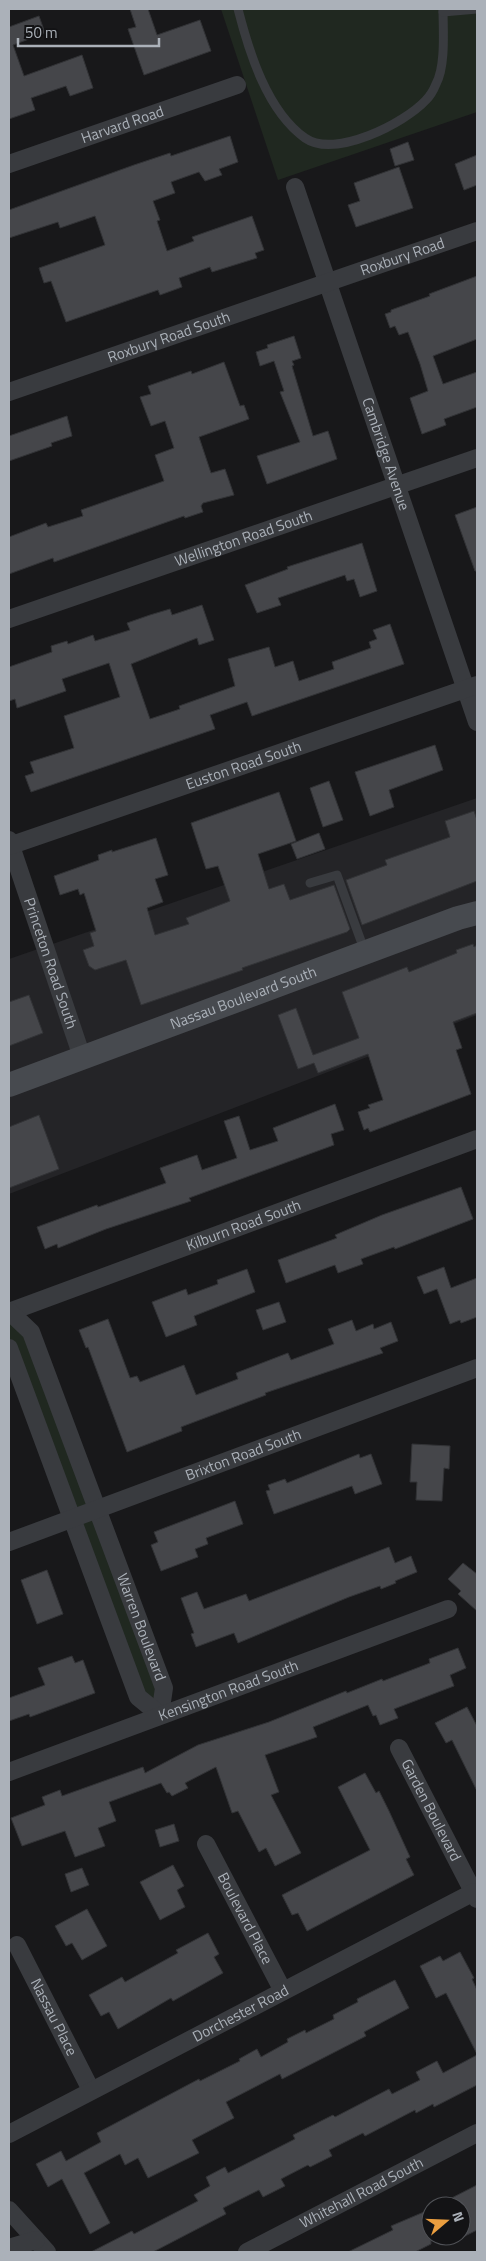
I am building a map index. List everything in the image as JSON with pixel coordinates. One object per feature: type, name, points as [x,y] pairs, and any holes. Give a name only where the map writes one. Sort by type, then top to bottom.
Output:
[{"type":"main road","name":"Nassau Boulevard South","points":[[9,1085],[365,952],[458,918],[477,913]]},
{"type":"street","name":"Harvard Road","points":[[9,164],[237,86]]},
{"type":"street","name":"Cambridge Avenue","points":[[295,187],[396,486],[471,687],[477,722]]},
{"type":"street","name":"Roxbury Road","points":[[327,282],[477,231]]},
{"type":"street","name":"Roxbury Road South","points":[[9,392],[327,282]]},
{"type":"street","name":"Wellington Road South","points":[[9,619],[477,458]]},
{"type":"street","name":"Euston Road South","points":[[9,844],[471,687]]},
{"type":"street","name":"Princeton Road South","points":[[9,844],[82,1057]]},
{"type":"street","name":"Kilburn Road South","points":[[9,1314],[477,1139]]},
{"type":"street","name":"Warren Boulevard","points":[[9,1314],[31,1332],[98,1508],[164,1688],[160,1715]]},
{"type":"street","name":"Warren Boulevard","points":[[9,1348],[138,1697],[160,1715]]},
{"type":"street","name":"Brixton Road South","points":[[9,1542],[477,1368]]},
{"type":"street","name":"Kensington Road South","points":[[9,1772],[448,1609]]},
{"type":"street","name":"Garden Boulevard","points":[[399,1748],[476,1896]]},
{"type":"street","name":"Boulevard Place","points":[[206,1844],[283,1991]]},
{"type":"street","name":"Dorchester Road","points":[[9,2134],[283,1991],[476,1896]]},
{"type":"street","name":"Nassau Place","points":[[16,1945],[91,2090]]},
{"type":"street","name":"Whitehall Road South","points":[[247,2252],[477,2133]]},
{"type":"street","points":[[9,2210],[42,2246]]},
{"type":"street","points":[[9,2248],[42,2246]]},
{"type":"lane","points":[[238,9],[247,46],[268,92],[287,121],[306,139],[325,145],[349,142],[376,132],[407,115],[427,100],[438,82],[442,53],[443,10],[477,9]]},
{"type":"lane","points":[[310,883],[337,874],[365,952]]},
{"type":"shaded area","points":[[221,9],[477,9],[477,112],[278,180]]},
{"type":"shaded area","points":[[477,798],[477,1015],[9,1194],[9,959]]},
{"type":"shaded area","points":[[9,1322],[31,1332],[164,1688],[160,1715],[138,1697],[9,1348]]},
{"type":"building","points":[[130,9],[148,9],[157,35],[200,20],[211,51],[144,75],[128,29],[136,27]]},
{"type":"building","points":[[39,16],[45,33],[13,45],[24,76],[82,55],[93,88],[70,96],[66,86],[31,98],[35,110],[9,119],[9,27]]},
{"type":"building","points":[[230,136],[238,162],[219,169],[222,175],[205,181],[199,172],[171,182],[175,193],[153,201],[160,220],[157,221],[167,251],[194,241],[192,237],[252,216],[264,250],[255,253],[257,258],[212,272],[210,267],[179,278],[182,287],[160,295],[158,290],[66,322],[51,281],[44,283],[39,268],[105,245],[95,216],[60,228],[58,222],[9,238],[9,210],[134,165],[170,153],[171,156]]},
{"type":"building","points":[[408,142],[414,160],[395,166],[390,149]]},
{"type":"building","points":[[477,155],[477,185],[464,190],[455,164]]},
{"type":"building","points":[[399,167],[413,208],[356,227],[348,205],[360,201],[354,183]]},
{"type":"building","points":[[477,276],[477,339],[433,356],[443,384],[477,372],[477,407],[444,419],[446,425],[422,434],[410,398],[428,391],[420,364],[408,332],[399,335],[395,326],[390,328],[385,314],[430,296],[429,294]]},
{"type":"building","points":[[294,336],[301,358],[292,361],[294,365],[292,366],[313,436],[328,431],[337,459],[267,484],[257,456],[300,442],[280,392],[284,391],[274,361],[260,366],[256,352],[268,348],[267,345]]},
{"type":"building","points":[[224,362],[240,406],[244,405],[249,419],[199,437],[211,473],[225,469],[234,495],[203,503],[201,506],[203,512],[185,518],[184,516],[54,562],[53,558],[9,574],[9,537],[46,523],[48,527],[83,516],[81,510],[164,481],[155,455],[174,448],[165,421],[151,426],[140,397],[151,394],[148,386],[191,371],[192,374]]},
{"type":"building","points":[[67,416],[72,436],[51,443],[52,446],[9,461],[9,436]]},
{"type":"building","points":[[477,507],[477,571],[475,571],[455,515]]},
{"type":"building","points":[[362,543],[377,591],[360,597],[354,579],[347,581],[345,575],[278,598],[281,605],[257,613],[245,585],[288,569],[287,567]]},
{"type":"building","points":[[202,605],[214,640],[199,645],[197,638],[131,664],[150,719],[180,709],[179,706],[235,686],[228,659],[269,647],[275,667],[293,661],[299,681],[334,669],[332,662],[371,648],[369,642],[377,639],[373,630],[390,624],[404,664],[252,716],[247,702],[210,715],[215,729],[31,792],[25,776],[34,773],[30,762],[74,748],[64,716],[120,697],[109,663],[62,679],[66,691],[17,708],[15,699],[9,701],[9,667],[52,652],[51,646],[67,641],[68,644],[93,635],[95,641],[130,630],[127,623],[150,615],[170,609],[172,615]]},
{"type":"building","points":[[435,745],[443,770],[389,790],[394,807],[370,816],[355,772]]},
{"type":"building","points":[[329,781],[343,820],[323,827],[310,788]]},
{"type":"building","points":[[279,792],[296,841],[258,854],[269,889],[284,884],[290,900],[334,885],[350,929],[347,932],[141,1005],[126,960],[95,970],[89,966],[83,950],[94,946],[90,933],[96,931],[84,893],[80,895],[78,889],[60,895],[54,876],[99,860],[98,855],[156,838],[168,875],[155,879],[163,902],[147,908],[155,935],[189,924],[186,918],[230,901],[218,866],[206,869],[191,823]]},
{"type":"building","points":[[474,811],[477,820],[477,881],[362,925],[346,880],[387,865],[385,860],[450,837],[445,821]]},
{"type":"building","points":[[319,833],[325,849],[297,859],[291,844]]},
{"type":"building","points":[[473,944],[474,947],[477,945],[477,1013],[453,1022],[462,1048],[456,1050],[471,1094],[370,1132],[368,1128],[364,1130],[358,1112],[370,1108],[368,1105],[383,1100],[368,1054],[318,1073],[314,1063],[298,1069],[278,1015],[296,1008],[313,1055],[359,1038],[342,992],[407,967],[409,972],[457,953],[456,950]]},
{"type":"building","points":[[29,995],[43,1033],[9,1046],[9,1002]]},
{"type":"building","points":[[335,1104],[344,1130],[331,1134],[334,1145],[189,1198],[191,1201],[106,1229],[58,1248],[57,1244],[45,1249],[37,1227],[166,1183],[160,1168],[197,1155],[202,1170],[237,1158],[224,1121],[239,1116],[250,1150],[278,1141],[273,1128]]},
{"type":"building","points":[[39,1115],[59,1169],[9,1188],[9,1127]]},
{"type":"building","points":[[461,1187],[473,1219],[395,1249],[394,1247],[361,1259],[363,1264],[338,1273],[335,1265],[286,1283],[278,1260],[337,1238],[335,1235],[382,1215]]},
{"type":"building","points":[[444,1267],[451,1288],[477,1278],[477,1317],[461,1323],[460,1320],[450,1324],[437,1289],[424,1294],[417,1277]]},
{"type":"building","points":[[247,1269],[255,1292],[194,1316],[197,1325],[166,1337],[152,1302],[186,1289],[188,1295],[218,1284],[217,1280]]},
{"type":"building","points":[[279,1302],[286,1322],[263,1330],[256,1310]]},
{"type":"building","points":[[108,1319],[130,1378],[137,1376],[140,1382],[184,1365],[196,1395],[238,1379],[236,1373],[288,1353],[291,1360],[334,1344],[328,1329],[352,1320],[356,1331],[373,1324],[374,1329],[391,1322],[398,1341],[380,1348],[383,1353],[265,1393],[266,1395],[181,1427],[182,1431],[127,1452],[88,1347],[86,1348],[79,1330]]},
{"type":"building","points":[[412,1444],[450,1446],[449,1469],[444,1468],[442,1501],[416,1500],[417,1482],[410,1482]]},
{"type":"building","points":[[359,1454],[360,1458],[371,1454],[382,1484],[355,1494],[352,1486],[274,1514],[266,1491],[270,1490],[268,1485],[285,1479],[287,1483]]},
{"type":"building","points":[[235,1501],[243,1524],[206,1538],[208,1544],[195,1549],[198,1557],[161,1571],[151,1545],[158,1542],[154,1532]]},
{"type":"building","points":[[389,1547],[395,1563],[411,1556],[417,1572],[381,1589],[380,1586],[349,1597],[238,1643],[234,1633],[196,1647],[191,1634],[194,1633],[181,1598],[197,1592],[204,1609],[246,1594],[249,1601]]},
{"type":"building","points":[[463,1563],[477,1574],[477,1611],[458,1594],[461,1591],[448,1579]]},
{"type":"building","points":[[47,1570],[63,1614],[37,1624],[21,1580]]},
{"type":"building","points":[[458,1648],[466,1668],[450,1675],[454,1686],[394,1709],[398,1718],[380,1725],[376,1715],[373,1716],[368,1705],[313,1727],[317,1737],[265,1755],[279,1792],[271,1795],[301,1853],[275,1866],[266,1848],[259,1852],[238,1811],[232,1813],[216,1767],[185,1783],[188,1788],[172,1796],[169,1792],[167,1793],[161,1783],[109,1802],[116,1821],[98,1828],[105,1846],[75,1857],[65,1831],[22,1846],[11,1818],[45,1805],[42,1797],[60,1790],[62,1796],[143,1767],[145,1773],[198,1745],[269,1722],[346,1691],[347,1693],[382,1679],[383,1681],[430,1663],[429,1659]]},
{"type":"building","points":[[72,1656],[75,1663],[83,1660],[95,1693],[30,1717],[29,1714],[9,1721],[9,1698],[45,1685],[38,1668]]},
{"type":"building","points":[[467,1707],[477,1726],[477,1791],[452,1740],[446,1743],[435,1723]]},
{"type":"building","points":[[365,1773],[376,1793],[379,1791],[389,1811],[410,1857],[406,1859],[414,1875],[307,1931],[298,1913],[292,1915],[282,1895],[370,1850],[338,1787]]},
{"type":"building","points":[[174,1824],[179,1841],[160,1847],[155,1830]]},
{"type":"building","points":[[173,1865],[184,1886],[177,1890],[185,1907],[160,1920],[140,1882]]},
{"type":"building","points":[[82,1868],[89,1885],[71,1892],[65,1874]]},
{"type":"building","points":[[87,1909],[107,1946],[82,1960],[72,1943],[66,1946],[55,1926]]},
{"type":"building","points":[[208,1933],[219,1954],[214,1957],[223,1973],[173,2001],[171,1998],[118,2029],[109,2012],[101,2016],[89,1995],[122,1977],[125,1982],[178,1953],[176,1950]]},
{"type":"building","points":[[460,1952],[474,1978],[472,1979],[477,1990],[477,2054],[446,1993],[436,1998],[420,1966],[440,1956],[443,1961]]},
{"type":"building","points":[[395,1980],[409,2008],[364,2032],[366,2036],[282,2079],[280,2074],[226,2102],[234,2118],[192,2140],[199,2153],[148,2178],[138,2158],[125,2165],[120,2154],[84,2173],[110,2223],[90,2234],[62,2179],[48,2187],[36,2164],[61,2151],[66,2161],[101,2142],[97,2133],[199,2079],[200,2081],[240,2061],[239,2059],[257,2049],[261,2057],[288,2042],[287,2039],[305,2030],[306,2033],[334,2019],[333,2015],[358,2002],[357,1999]]},
{"type":"building","points":[[477,2055],[477,2085],[434,2107],[433,2104],[416,2113],[415,2110],[365,2136],[363,2133],[329,2150],[332,2156],[310,2167],[308,2165],[281,2179],[285,2186],[263,2197],[259,2190],[223,2208],[226,2214],[153,2252],[91,2252],[132,2231],[134,2234],[198,2201],[194,2195],[210,2186],[206,2177],[225,2167],[228,2173],[295,2139],[293,2135],[333,2115],[335,2117],[389,2089],[392,2094],[420,2080],[416,2072],[437,2061],[443,2073]]},
{"type":"building","points":[[477,2185],[477,2230],[471,2233],[471,2196],[456,2196]]},
{"type":"building","points":[[421,2213],[421,2246],[427,2246],[415,2252],[348,2252],[393,2230],[391,2226]]}]
